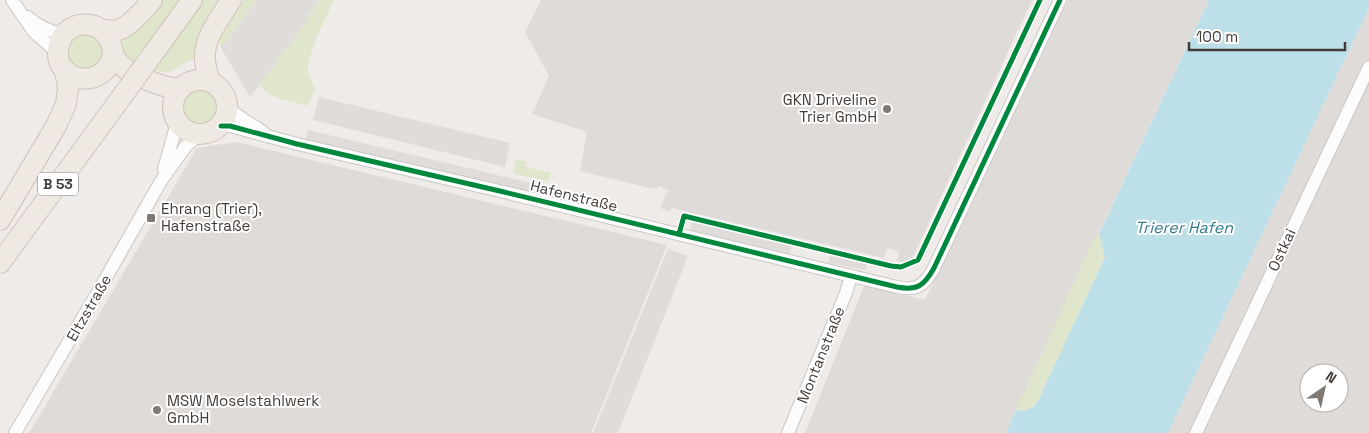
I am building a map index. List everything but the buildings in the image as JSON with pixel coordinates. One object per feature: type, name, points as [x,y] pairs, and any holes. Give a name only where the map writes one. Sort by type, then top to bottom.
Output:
[{"type":"main road","points":[[0,220],[56,126],[66,104],[68,88],[62,52],[71,28],[82,24],[92,25],[102,30],[117,31],[146,8],[152,0]]},
{"type":"main road","name":"B 53","points":[[0,263],[192,0]]},
{"type":"main road","points":[[210,82],[206,71],[204,55],[208,38],[231,0]]},
{"type":"main road","points":[[62,52],[73,76],[82,79],[92,78],[101,74],[109,66],[112,55],[112,45],[102,30]]},
{"type":"main road","points":[[112,55],[123,67],[137,75],[172,88],[180,89]]},
{"type":"main road","points":[[101,74],[111,74],[159,96],[167,103],[175,117],[187,132],[198,135],[214,131],[224,116],[226,100],[223,92],[218,86],[202,80],[186,84],[180,89],[174,99],[175,117]]},
{"type":"street","name":"Hafenstraße","points":[[266,135],[234,113],[224,116],[230,126],[306,146],[851,276],[913,288],[922,285],[930,277],[1060,0]]},
{"type":"street","points":[[15,1],[32,21],[52,31],[62,52]]},
{"type":"street","points":[[15,1],[34,32],[62,52]]},
{"type":"street","name":"Ostkai","points":[[1196,433],[1369,67]]},
{"type":"street","name":"Eltzstraße","points":[[161,181],[173,140],[175,117]]},
{"type":"street","name":"Eltzstraße","points":[[15,433],[96,297],[161,181],[186,146],[198,135]]},
{"type":"street","name":"Montanstraße","points":[[788,433],[846,293],[851,276]]},
{"type":"shaded area","points":[[257,0],[319,0],[307,17],[309,19],[251,96],[221,48]]},
{"type":"shaded area","points":[[541,0],[1032,0],[913,257],[906,263],[897,261],[899,252],[887,248],[884,258],[676,209],[672,207],[678,194],[659,186],[657,189],[649,188],[580,171],[587,132],[532,114],[549,76],[525,32]]},
{"type":"shaded area","points":[[1068,0],[1209,0],[1099,233],[1105,256],[1016,410],[1006,433],[805,433],[864,286],[925,300]]},
{"type":"shaded area","points":[[1369,8],[1369,433],[1168,433]]},
{"type":"shaded area","points":[[319,97],[510,143],[505,167],[313,120]]},
{"type":"shaded area","points":[[682,109],[690,113],[669,159],[660,155]]},
{"type":"shaded area","points":[[308,130],[540,185],[537,194],[306,139]]},
{"type":"shaded area","points":[[236,142],[667,245],[591,433],[29,433],[197,148]]},
{"type":"shaded area","points":[[563,190],[619,204],[617,212],[561,198]]},
{"type":"shaded area","points":[[668,190],[678,194],[670,212],[660,208]]},
{"type":"shaded area","points":[[692,221],[792,245],[790,254],[690,231]]},
{"type":"shaded area","points":[[668,249],[688,256],[618,433],[593,433]]},
{"type":"shaded area","points":[[830,255],[867,262],[866,270],[828,263]]},
{"type":"green space","points":[[157,0],[183,0],[147,48],[144,46],[134,61],[125,53],[121,33]]},
{"type":"green space","points":[[202,0],[226,0],[199,59],[187,62],[168,72],[155,70],[164,56],[162,55]]},
{"type":"green space","points":[[244,0],[257,0],[221,48],[220,39]]},
{"type":"green space","points":[[319,0],[334,0],[311,55],[308,72],[315,88],[307,106],[275,97],[259,85],[309,19],[307,18]]},
{"type":"green space","points":[[76,34],[93,34],[105,46],[100,68],[73,70],[65,48]]},
{"type":"green space","points":[[199,86],[214,92],[220,107],[214,122],[199,128],[184,122],[178,107],[184,92]]},
{"type":"green space","points":[[516,159],[527,162],[526,167],[551,173],[548,182],[513,173]]},
{"type":"green space","points":[[1099,234],[1105,256],[1037,403],[1028,410],[1016,410],[1094,238]]},
{"type":"water","name":"Trierer Hafen","points":[[1209,0],[1369,0],[1369,8],[1168,433],[1006,433],[1016,410],[1028,410],[1037,403],[1105,257],[1099,234]]},
{"type":"cycle path","points":[[679,234],[684,216],[891,266],[901,267],[918,260],[1040,0]]},
{"type":"cycle path","points":[[221,126],[230,126],[297,144],[897,287],[910,288],[923,283],[934,268],[1060,0]]},
{"type":"place","name":"GKN Driveline Trier GmbH","points":[[887,109]]},
{"type":"place","name":"Ehrang (Trier), Hafenstraße","points":[[151,218]]},
{"type":"place","name":"MSW Moselstahlwerk GmbH","points":[[157,410]]}]
